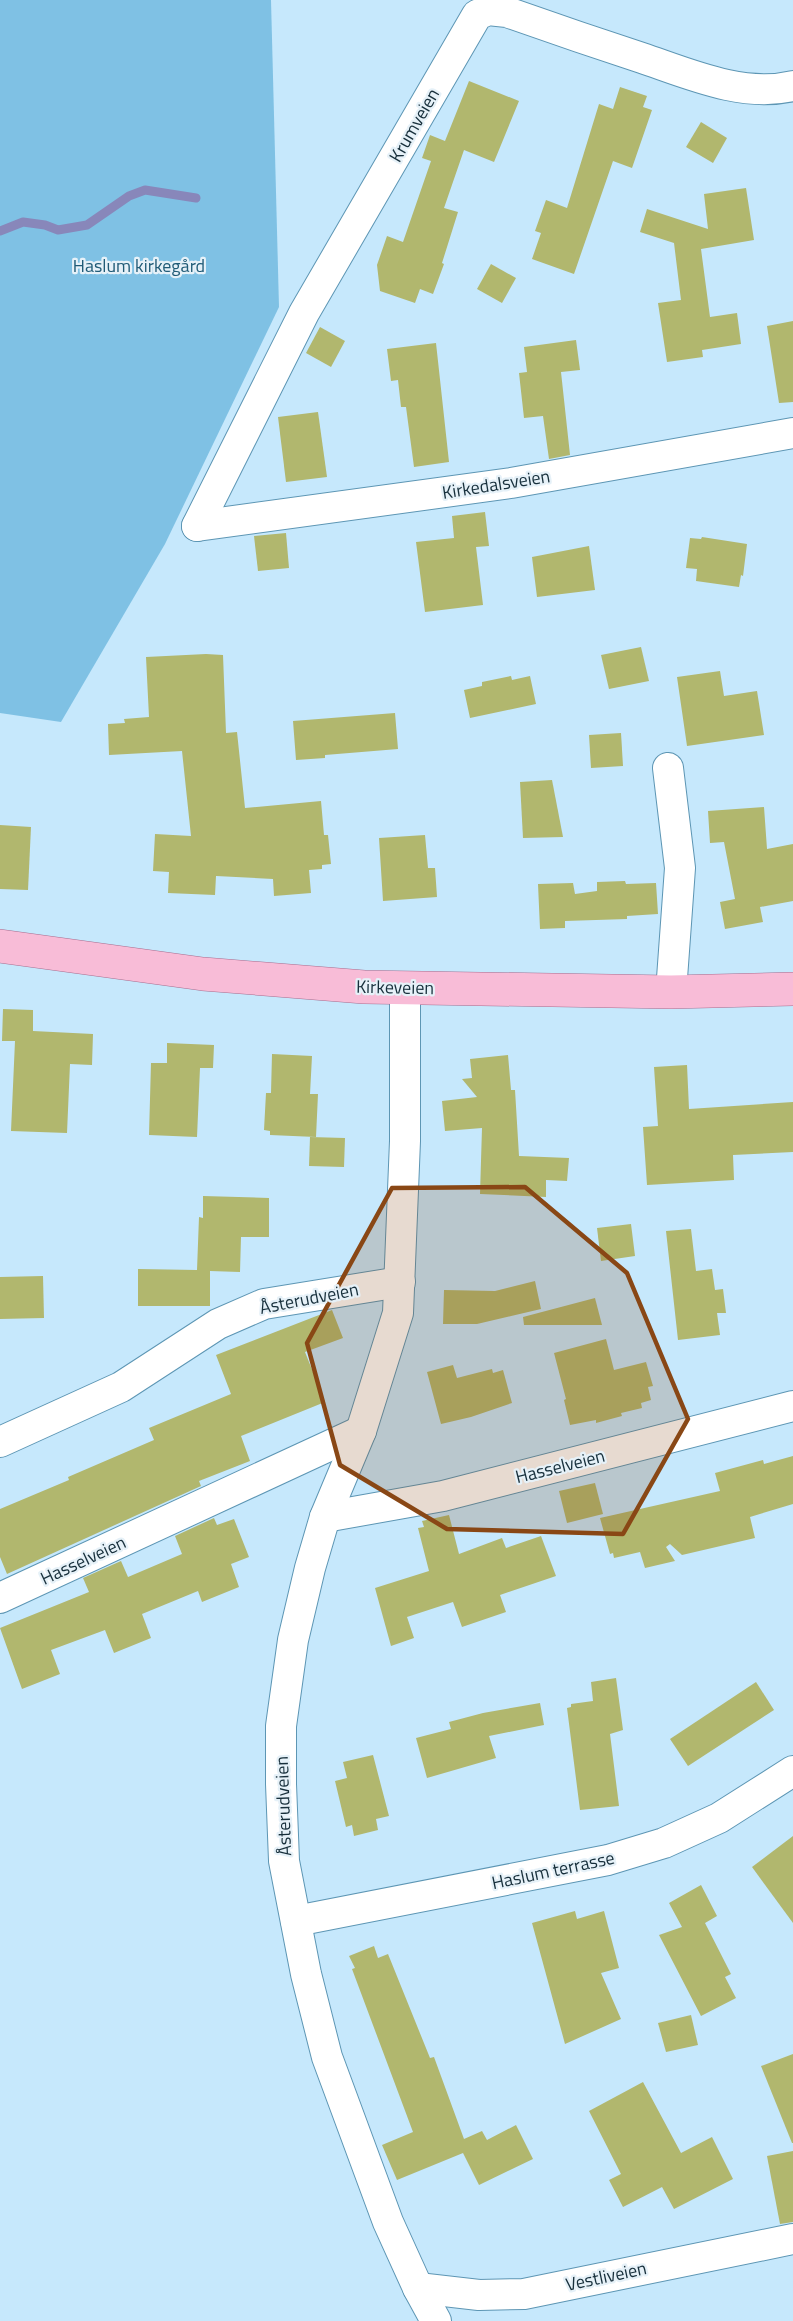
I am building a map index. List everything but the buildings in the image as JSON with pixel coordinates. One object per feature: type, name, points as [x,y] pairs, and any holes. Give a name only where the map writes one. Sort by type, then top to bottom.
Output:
[{"type":"main road","name":"Kirkeveien","points":[[0,946],[214,976],[288,983],[405,988],[671,992],[793,989]]},
{"type":"street","name":"Krumveien","points":[[197,526],[304,313],[477,15],[488,10],[507,12],[703,78],[748,88],[783,89],[793,86]]},
{"type":"street","name":"Kirkedalsveien","points":[[197,526],[511,483],[793,433]]},
{"type":"street","points":[[668,768],[680,868],[671,992]]},
{"type":"street","name":"Åsterudveien","points":[[405,988],[405,1141],[398,1313],[361,1431],[324,1517],[293,1640],[281,1726],[284,1861],[306,1974],[327,2057],[388,2222],[436,2321]]},
{"type":"street","name":"Åsterudveien","points":[[0,1442],[122,1387],[218,1324],[264,1304],[400,1282]]},
{"type":"street","name":"Hasselveien","points":[[324,1517],[443,1496],[793,1406]]},
{"type":"street","name":"Hasselveien","points":[[0,1598],[361,1431]]},
{"type":"street","name":"Haslum terrasse","points":[[296,1921],[608,1860],[653,1847],[719,1818],[793,1771]]},
{"type":"street","name":"Vestliveien","points":[[418,2288],[479,2295],[524,2294],[793,2239]]},
{"type":"highlighted area","points":[[525,1187],[627,1273],[688,1419],[623,1534],[447,1529],[340,1465],[307,1343],[392,1188]]},
{"type":"green space","name":"Haslum kirkegård","points":[[0,0],[271,0],[279,307],[165,544],[61,722],[0,713]]},
{"type":"waterway","points":[[0,231],[23,222],[45,225],[58,230],[87,225],[129,196],[145,190],[196,198]]}]
